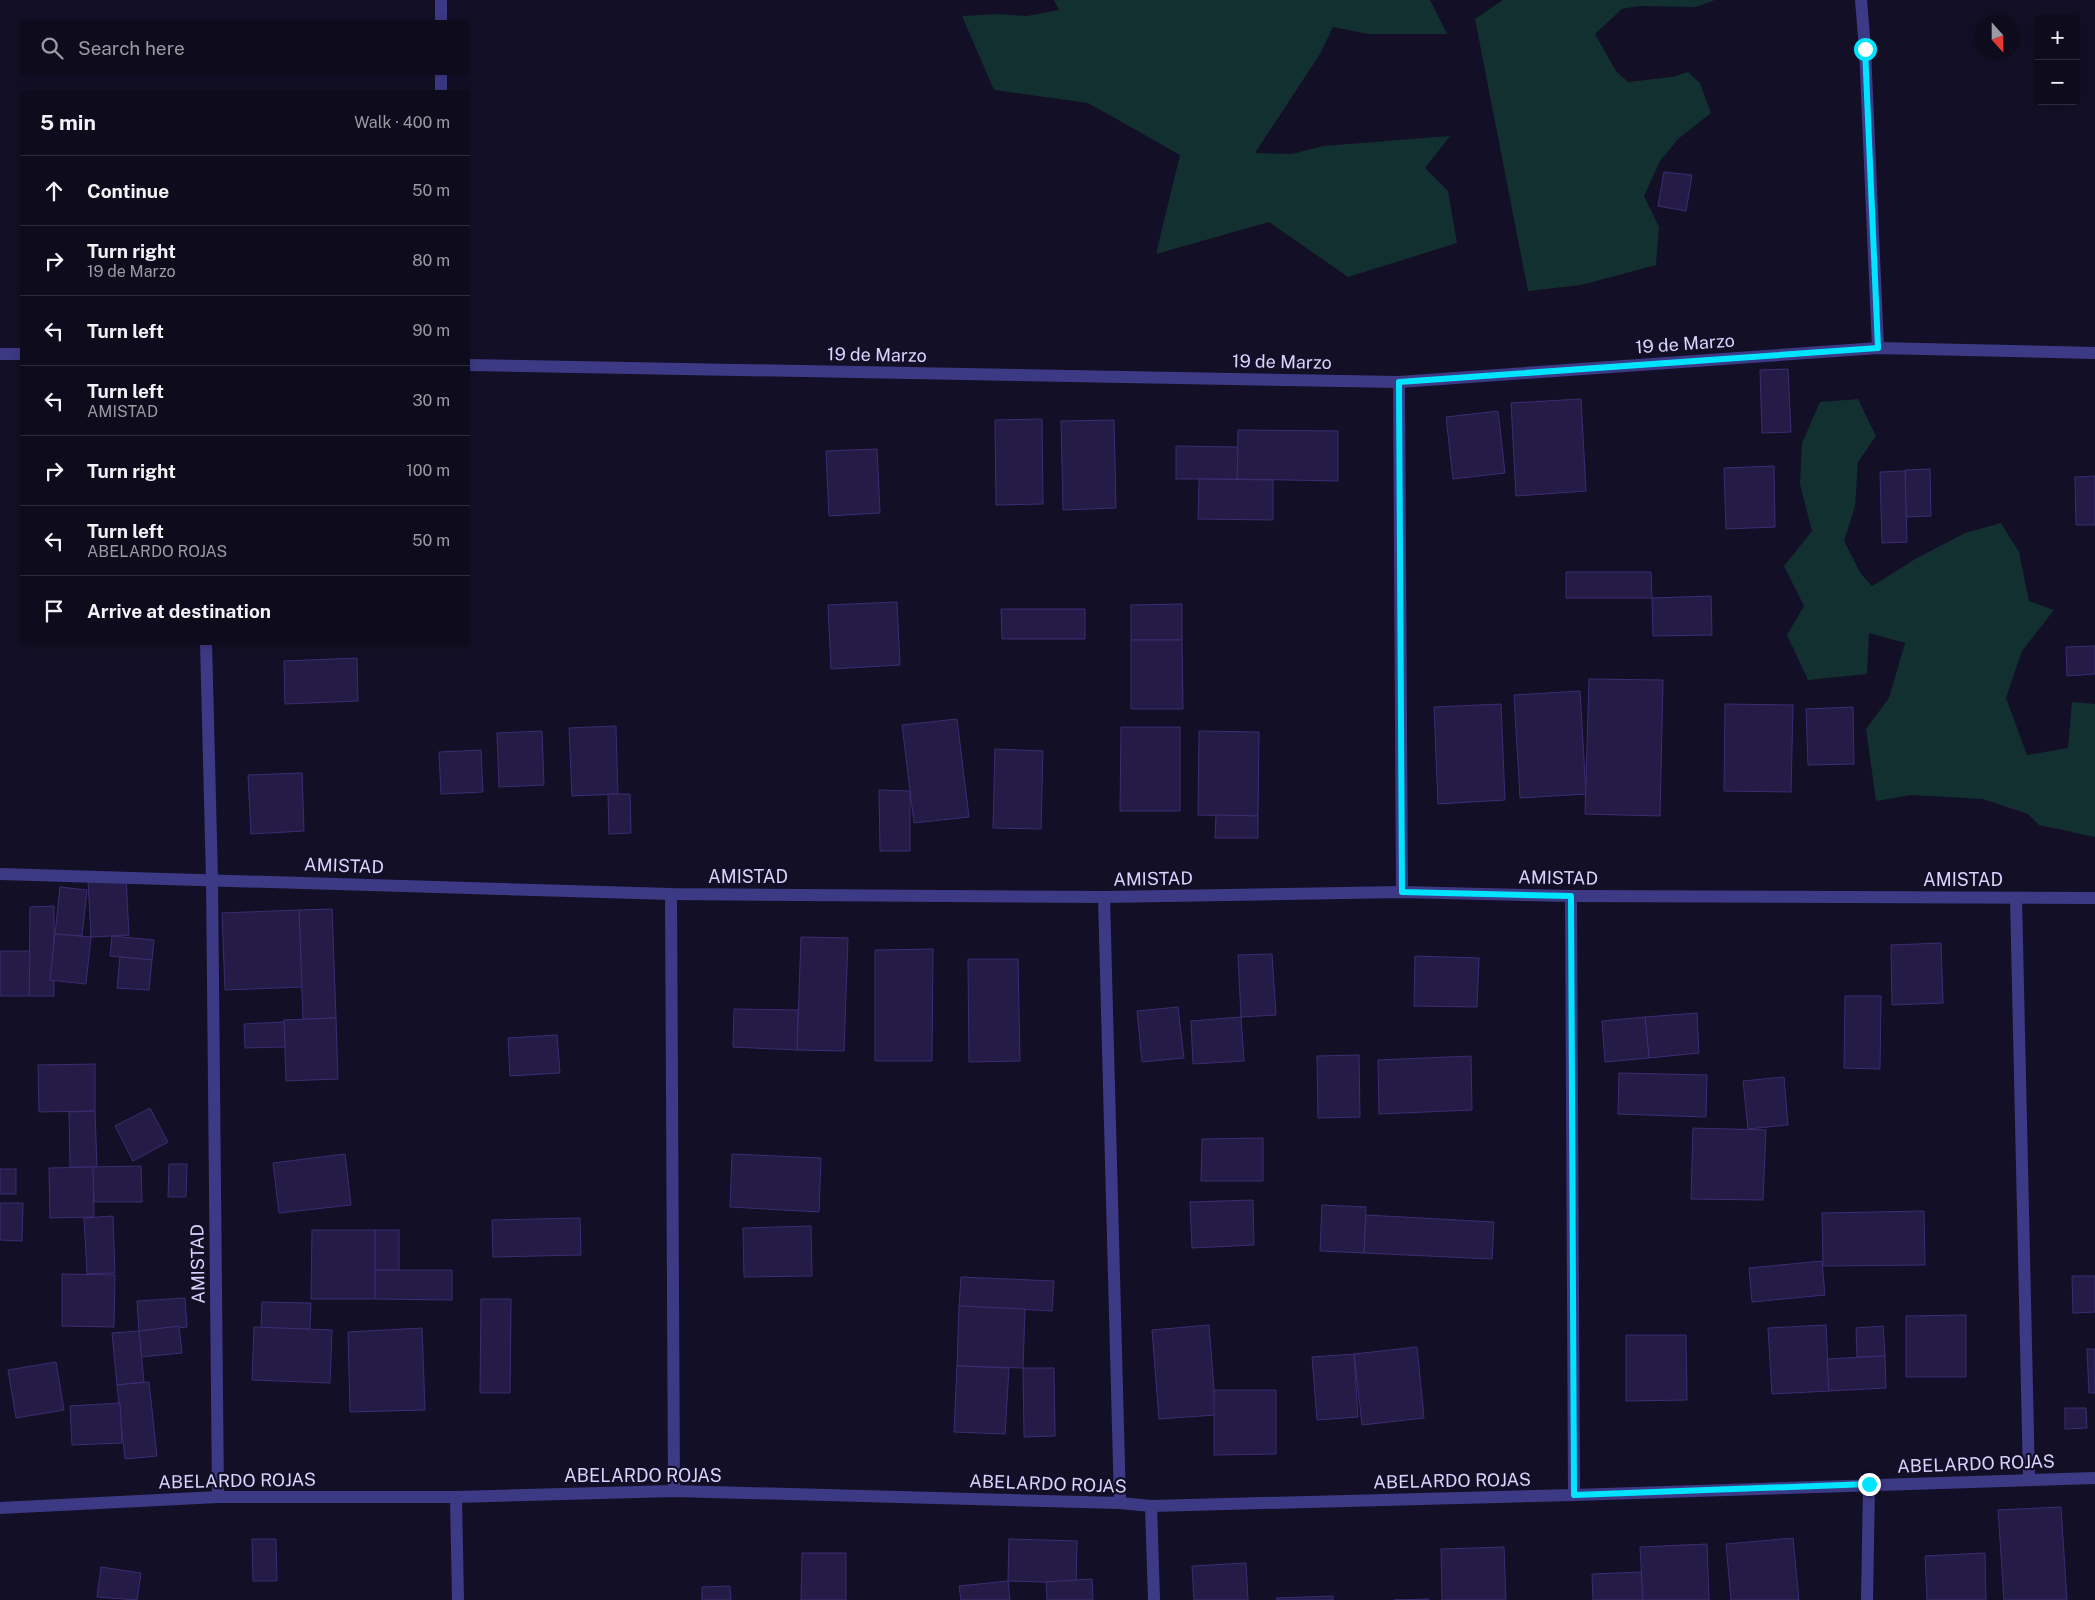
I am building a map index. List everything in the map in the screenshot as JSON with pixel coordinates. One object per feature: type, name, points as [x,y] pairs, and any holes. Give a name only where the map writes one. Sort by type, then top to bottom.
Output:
[{"type":"street","points":[[441,0],[441,20]]},
{"type":"street","points":[[1861,0],[1865,49],[1878,348]]},
{"type":"street","points":[[441,75],[441,90]]},
{"type":"street","name":"19 de Marzo","points":[[470,364],[1399,382],[1878,348],[2095,353]]},
{"type":"street","points":[[0,354],[20,354]]},
{"type":"street","points":[[1399,382],[1402,892]]},
{"type":"street","name":"AMISTAD","points":[[206,645],[212,879],[218,1498]]},
{"type":"street","name":"AMISTAD","points":[[0,874],[670,894],[1104,897],[1402,892],[1571,896],[2095,898]]},
{"type":"street","points":[[670,894],[674,1491]]},
{"type":"street","points":[[1571,896],[1574,1495]]},
{"type":"street","points":[[1104,897],[1120,1503]]},
{"type":"street","points":[[2016,898],[2029,1479]]},
{"type":"street","name":"ABELARDO ROJAS","points":[[0,1508],[218,1498],[456,1496],[674,1491],[1120,1503],[1151,1506],[1574,1495],[2095,1478]]},
{"type":"street","points":[[1867,1600],[1869,1484]]},
{"type":"street","points":[[456,1496],[458,1600]]},
{"type":"street","points":[[1151,1506],[1154,1600]]},
{"type":"green space","points":[[1054,0],[1430,0],[1447,34],[1368,34],[1333,27],[1320,54],[1255,153],[1292,154],[1323,146],[1450,136],[1425,168],[1448,191],[1457,243],[1348,277],[1269,222],[1156,254],[1180,155],[1088,103],[994,90],[962,16],[996,14],[1027,16],[1059,10]]},
{"type":"green space","points":[[1503,0],[1715,0],[1696,7],[1639,6],[1622,9],[1595,34],[1616,71],[1628,82],[1672,77],[1688,72],[1700,83],[1711,113],[1678,139],[1660,161],[1644,196],[1659,227],[1656,265],[1581,285],[1528,291],[1475,19]]},
{"type":"green space","points":[[1858,399],[1876,436],[1858,462],[1855,506],[1844,541],[1861,574],[1872,586],[1917,558],[1965,533],[2001,523],[2019,552],[2029,601],[2054,610],[2022,651],[2006,698],[2027,755],[2068,748],[2072,702],[2095,704],[2095,837],[2039,825],[2028,814],[1983,799],[1911,795],[1876,801],[1866,729],[1889,698],[1905,643],[1869,633],[1867,674],[1808,680],[1787,635],[1804,606],[1784,566],[1812,531],[1800,484],[1802,443],[1820,402]]},
{"type":"building","points":[[1664,172],[1692,175],[1686,211],[1658,206]]},
{"type":"building","points":[[1788,369],[1791,432],[1762,433],[1760,370]]},
{"type":"building","points":[[1581,399],[1586,491],[1516,496],[1511,403]]},
{"type":"building","points":[[1498,411],[1505,473],[1453,479],[1446,417]]},
{"type":"building","points":[[1042,419],[1043,504],[996,505],[995,420]]},
{"type":"building","points":[[1114,420],[1116,508],[1063,510],[1061,421]]},
{"type":"building","points":[[1238,430],[1338,431],[1338,481],[1237,479]]},
{"type":"building","points":[[1176,446],[1238,447],[1237,479],[1176,479]]},
{"type":"building","points":[[877,449],[880,513],[829,516],[826,451]]},
{"type":"building","points":[[1774,466],[1775,527],[1726,529],[1724,468]]},
{"type":"building","points":[[1930,469],[1931,516],[1906,517],[1905,470]]},
{"type":"building","points":[[1905,471],[1907,542],[1882,543],[1880,472]]},
{"type":"building","points":[[2095,476],[2095,525],[2076,525],[2075,477]]},
{"type":"building","points":[[1199,479],[1273,480],[1273,520],[1198,519]]},
{"type":"building","points":[[1566,572],[1651,572],[1652,598],[1566,598]]},
{"type":"building","points":[[1711,596],[1712,635],[1653,636],[1652,598]]},
{"type":"building","points":[[897,602],[900,665],[831,669],[828,605]]},
{"type":"building","points":[[1182,604],[1182,640],[1131,640],[1131,605]]},
{"type":"building","points":[[1001,609],[1085,609],[1085,639],[1002,639]]},
{"type":"building","points":[[1131,640],[1182,640],[1183,709],[1131,709]]},
{"type":"building","points":[[2095,646],[2095,674],[2067,676],[2066,647]]},
{"type":"building","points":[[357,658],[358,701],[285,704],[284,661]]},
{"type":"building","points":[[1589,679],[1663,680],[1660,816],[1585,814]]},
{"type":"building","points":[[1580,691],[1586,794],[1520,798],[1514,695]]},
{"type":"building","points":[[1501,704],[1505,800],[1438,804],[1434,707]]},
{"type":"building","points":[[1725,704],[1793,705],[1791,792],[1724,791]]},
{"type":"building","points":[[1853,707],[1854,764],[1808,765],[1806,709]]},
{"type":"building","points":[[957,719],[969,817],[914,823],[902,725]]},
{"type":"building","points":[[616,726],[618,794],[572,796],[569,728]]},
{"type":"building","points":[[1121,727],[1180,727],[1180,811],[1120,811]]},
{"type":"building","points":[[542,731],[544,785],[499,787],[497,733]]},
{"type":"building","points":[[1199,731],[1259,732],[1258,816],[1198,815]]},
{"type":"building","points":[[995,749],[1043,751],[1041,829],[993,828]]},
{"type":"building","points":[[481,750],[483,792],[441,794],[439,752]]},
{"type":"building","points":[[302,773],[304,831],[251,834],[248,775]]},
{"type":"building","points":[[879,790],[910,791],[910,851],[880,851]]},
{"type":"building","points":[[608,794],[630,794],[631,833],[609,834]]},
{"type":"building","points":[[1216,815],[1258,816],[1258,838],[1215,838]]},
{"type":"building","points":[[126,878],[129,935],[91,937],[88,880]]},
{"type":"building","points":[[60,887],[87,890],[82,936],[55,934]]},
{"type":"building","points":[[54,906],[54,996],[29,996],[30,907]]},
{"type":"building","points":[[332,909],[336,1018],[303,1019],[299,910]]},
{"type":"building","points":[[299,910],[302,987],[225,990],[222,913]]},
{"type":"building","points":[[55,934],[91,937],[86,984],[50,980]]},
{"type":"building","points":[[112,936],[154,940],[152,960],[110,956]]},
{"type":"building","points":[[801,937],[848,938],[844,1051],[797,1050]]},
{"type":"building","points":[[1941,943],[1943,1003],[1892,1005],[1891,945]]},
{"type":"building","points":[[933,949],[932,1061],[875,1061],[875,950]]},
{"type":"building","points":[[0,951],[30,951],[29,996],[0,996]]},
{"type":"building","points":[[1272,954],[1276,1015],[1241,1017],[1238,955]]},
{"type":"building","points":[[1415,956],[1479,958],[1477,1007],[1414,1006]]},
{"type":"building","points":[[120,957],[152,960],[149,990],[117,988]]},
{"type":"building","points":[[968,959],[1018,959],[1020,1061],[969,1062]]},
{"type":"building","points":[[1845,996],[1881,996],[1880,1069],[1844,1068]]},
{"type":"building","points":[[1178,1007],[1184,1058],[1142,1062],[1137,1011]]},
{"type":"building","points":[[734,1009],[798,1010],[797,1050],[733,1047]]},
{"type":"building","points":[[1697,1013],[1699,1053],[1649,1058],[1645,1017]]},
{"type":"building","points":[[1241,1017],[1244,1061],[1193,1064],[1191,1021]]},
{"type":"building","points":[[1645,1017],[1649,1058],[1605,1062],[1602,1021]]},
{"type":"building","points":[[336,1018],[338,1079],[286,1081],[284,1020]]},
{"type":"building","points":[[284,1022],[285,1047],[245,1048],[244,1024]]},
{"type":"building","points":[[557,1035],[560,1073],[510,1076],[508,1038]]},
{"type":"building","points":[[1359,1055],[1360,1117],[1318,1118],[1317,1056]]},
{"type":"building","points":[[1471,1056],[1472,1110],[1379,1114],[1378,1060]]},
{"type":"building","points":[[95,1064],[95,1111],[39,1112],[38,1065]]},
{"type":"building","points":[[1619,1073],[1707,1075],[1706,1117],[1618,1114]]},
{"type":"building","points":[[1784,1077],[1788,1125],[1748,1129],[1743,1081]]},
{"type":"building","points":[[150,1108],[168,1142],[133,1161],[115,1126]]},
{"type":"building","points":[[95,1111],[97,1167],[70,1167],[69,1112]]},
{"type":"building","points":[[1693,1128],[1766,1130],[1763,1200],[1691,1199]]},
{"type":"building","points":[[1263,1138],[1263,1181],[1201,1181],[1202,1139]]},
{"type":"building","points":[[345,1154],[351,1205],[279,1213],[273,1163]]},
{"type":"building","points":[[732,1154],[821,1158],[819,1212],[730,1207]]},
{"type":"building","points":[[169,1164],[187,1164],[186,1197],[168,1197]]},
{"type":"building","points":[[141,1166],[142,1202],[94,1202],[93,1167]]},
{"type":"building","points":[[93,1167],[94,1217],[50,1218],[49,1168]]},
{"type":"building","points":[[0,1169],[16,1169],[16,1194],[0,1194]]},
{"type":"building","points":[[1253,1200],[1254,1245],[1192,1248],[1190,1202]]},
{"type":"building","points":[[0,1203],[23,1203],[22,1241],[0,1240]]},
{"type":"building","points":[[1322,1205],[1366,1207],[1364,1253],[1320,1251]]},
{"type":"building","points":[[1924,1211],[1925,1265],[1823,1266],[1822,1213]]},
{"type":"building","points":[[1366,1215],[1494,1222],[1492,1259],[1364,1253]]},
{"type":"building","points":[[113,1216],[115,1273],[87,1274],[84,1218]]},
{"type":"building","points":[[580,1218],[581,1255],[493,1257],[492,1220]]},
{"type":"building","points":[[811,1226],[812,1276],[744,1277],[743,1228]]},
{"type":"building","points":[[312,1230],[375,1230],[375,1299],[311,1299]]},
{"type":"building","points":[[375,1230],[399,1230],[399,1270],[375,1270]]},
{"type":"building","points":[[1822,1261],[1825,1295],[1752,1302],[1749,1268]]},
{"type":"building","points":[[375,1270],[452,1270],[452,1300],[375,1299]]},
{"type":"building","points":[[62,1274],[115,1275],[114,1327],[62,1326]]},
{"type":"building","points":[[2072,1276],[2095,1276],[2095,1312],[2073,1313]]},
{"type":"building","points":[[961,1277],[1054,1281],[1052,1311],[959,1306]]},
{"type":"building","points":[[185,1298],[187,1327],[139,1331],[137,1301]]},
{"type":"building","points":[[481,1299],[511,1299],[510,1393],[480,1393]]},
{"type":"building","points":[[262,1302],[311,1303],[310,1329],[261,1328]]},
{"type":"building","points":[[959,1306],[1025,1309],[1023,1368],[957,1366]]},
{"type":"building","points":[[1966,1315],[1966,1377],[1906,1377],[1906,1316]]},
{"type":"building","points":[[1209,1325],[1216,1415],[1159,1419],[1152,1330]]},
{"type":"building","points":[[1826,1325],[1829,1391],[1772,1394],[1768,1328]]},
{"type":"building","points":[[179,1326],[182,1353],[141,1357],[139,1331]]},
{"type":"building","points":[[1883,1326],[1885,1356],[1857,1357],[1856,1328]]},
{"type":"building","points":[[254,1327],[332,1330],[330,1383],[252,1380]]},
{"type":"building","points":[[422,1328],[425,1410],[350,1412],[348,1332]]},
{"type":"building","points":[[139,1331],[144,1382],[117,1385],[112,1333]]},
{"type":"building","points":[[1626,1335],[1686,1335],[1687,1400],[1626,1401]]},
{"type":"building","points":[[1417,1347],[1424,1418],[1362,1425],[1354,1354]]},
{"type":"building","points":[[2087,1349],[2095,1349],[2095,1393],[2089,1393]]},
{"type":"building","points":[[1354,1354],[1358,1417],[1317,1420],[1312,1357]]},
{"type":"building","points":[[1885,1356],[1886,1388],[1829,1391],[1827,1359]]},
{"type":"building","points":[[56,1362],[64,1410],[16,1418],[8,1370]]},
{"type":"building","points":[[957,1366],[1009,1368],[1005,1434],[954,1432]]},
{"type":"building","points":[[1023,1368],[1054,1368],[1055,1436],[1024,1437]]},
{"type":"building","points":[[149,1382],[157,1456],[125,1459],[117,1385]]},
{"type":"building","points":[[1214,1390],[1276,1390],[1276,1454],[1214,1455]]},
{"type":"building","points":[[120,1403],[122,1443],[72,1445],[70,1406]]},
{"type":"building","points":[[2065,1408],[2086,1408],[2087,1428],[2065,1429]]},
{"type":"building","points":[[2061,1507],[2067,1600],[2004,1600],[1998,1510]]},
{"type":"building","points":[[1793,1538],[1799,1600],[1731,1600],[1726,1544]]},
{"type":"building","points":[[252,1539],[276,1539],[277,1581],[253,1581]]},
{"type":"building","points":[[1009,1539],[1077,1541],[1076,1583],[1008,1581]]},
{"type":"building","points":[[1707,1544],[1709,1600],[1643,1600],[1640,1547]]},
{"type":"building","points":[[1504,1547],[1506,1600],[1442,1600],[1441,1549]]},
{"type":"building","points":[[802,1553],[846,1553],[846,1600],[801,1600]]},
{"type":"building","points":[[1985,1553],[1986,1600],[1927,1600],[1925,1556]]},
{"type":"building","points":[[1246,1563],[1248,1600],[1194,1600],[1192,1566]]},
{"type":"building","points":[[101,1567],[141,1573],[137,1600],[97,1597]]},
{"type":"building","points":[[1641,1572],[1643,1600],[1593,1600],[1592,1574]]},
{"type":"building","points":[[1092,1579],[1093,1600],[1047,1600],[1046,1582]]},
{"type":"building","points":[[1008,1581],[1010,1600],[961,1600],[959,1586]]},
{"type":"building","points":[[730,1586],[731,1600],[702,1600],[702,1587]]},
{"type":"building","points":[[1333,1596],[1333,1600],[1277,1600],[1276,1598]]},
{"type":"building","points":[[1429,1599],[1429,1600],[1394,1600]]},
{"type":"route","points":[[1865,49],[1878,348],[1399,382],[1402,892],[1571,896],[1574,1495],[1869,1484]]}]
